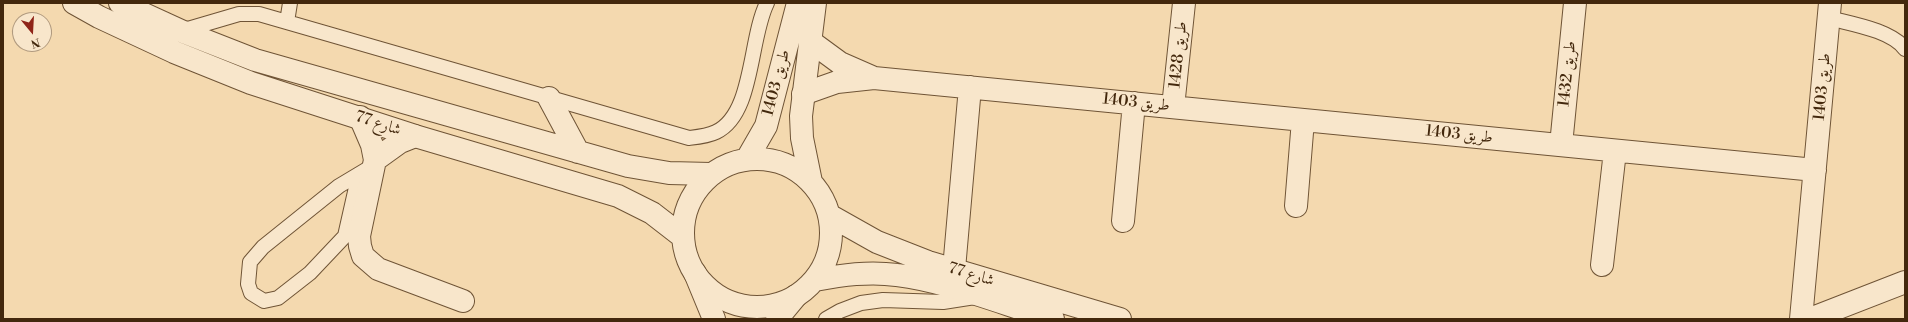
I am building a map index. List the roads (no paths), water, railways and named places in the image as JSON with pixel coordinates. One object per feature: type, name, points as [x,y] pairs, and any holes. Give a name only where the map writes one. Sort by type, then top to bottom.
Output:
[{"type":"street","name":"شارع 77","points":[[74,3],[99,17],[174,52],[244,80],[415,136],[618,196],[652,213],[683,237]]},
{"type":"street","name":"شارع 77","points":[[120,3],[182,31],[255,60],[578,152],[649,170],[711,174]]},
{"type":"street","name":"طريق 1403","points":[[747,160],[766,126],[798,3]]},
{"type":"street","name":"طريق 1403","points":[[811,182],[802,138],[803,94],[815,3]]},
{"type":"street","name":"طريق 1428","points":[[1173,107],[1184,3]]},
{"type":"street","name":"طريق 1432","points":[[1561,145],[1575,3]]},
{"type":"street","name":"طريق 1403","points":[[1801,319],[1830,10]]},
{"type":"street","name":"طريق 1403","points":[[810,42],[840,62],[874,78]]},
{"type":"street","name":"طريق 1403","points":[[803,94],[837,82],[874,78],[1815,170]]},
{"type":"street","points":[[954,269],[970,87]]},
{"type":"street","points":[[549,98],[578,152]]},
{"type":"street","points":[[1123,221],[1134,103]]},
{"type":"street","points":[[360,118],[372,145],[359,236],[363,256],[378,270],[463,301]]},
{"type":"street","points":[[1296,206],[1303,120]]},
{"type":"street","points":[[369,167],[387,150],[415,136]]},
{"type":"street","points":[[1602,265],[1615,151]]},
{"type":"street","points":[[714,319],[687,256],[683,237],[684,220],[689,203],[711,174],[728,165],[747,160],[765,159],[782,163],[797,170],[811,182],[822,197],[829,215],[831,238],[827,260],[815,280],[796,296],[777,319]]},
{"type":"street","name":"شارع 77","points":[[829,215],[877,242],[928,262],[1120,319]]},
{"type":"street","points":[[695,273],[710,290],[729,302],[752,307],[775,305],[796,296]]},
{"type":"street","name":"شارع 77","points":[[815,280],[855,274],[896,274],[923,279],[1053,319]]},
{"type":"street","points":[[1810,319],[1905,282]]},
{"type":"lane","points":[[287,22],[290,3]]},
{"type":"lane","points":[[182,31],[229,16],[249,13],[287,22],[689,138],[703,137],[716,132],[728,125],[736,114],[742,102],[758,28],[767,3]]},
{"type":"lane","points":[[1830,10],[1886,35],[1901,44],[1905,49]]},
{"type":"lane","points":[[369,167],[345,236],[310,273],[278,298],[264,301],[251,292],[248,284],[250,262],[263,247],[339,186],[369,167]]},
{"type":"lane","points":[[826,319],[840,311],[861,303],[883,300],[943,302],[979,296]]}]
